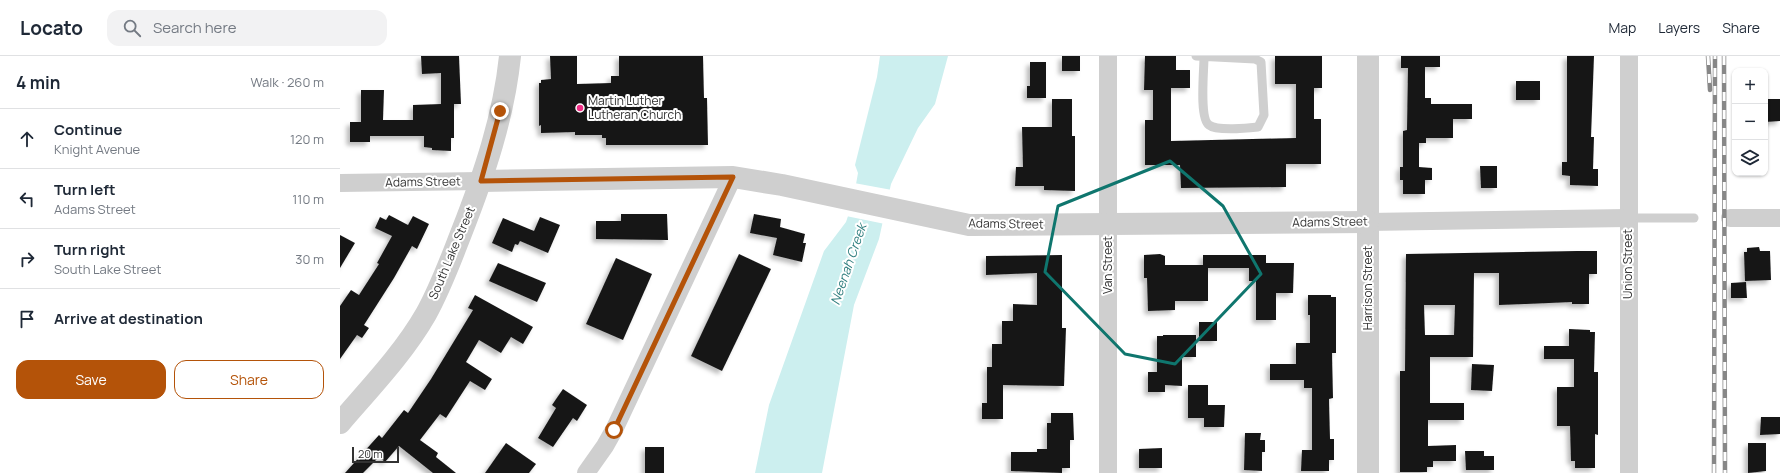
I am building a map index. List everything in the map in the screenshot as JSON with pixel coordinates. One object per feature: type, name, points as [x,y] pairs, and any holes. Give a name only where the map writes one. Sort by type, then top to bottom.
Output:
[{"type":"street","name":"South Lake Street","points":[[340,423],[403,348],[425,314],[444,279],[481,181],[500,111],[510,56]]},
{"type":"street","name":"Van Street","points":[[1108,56],[1108,473]]},
{"type":"street","name":"Harrison Street","points":[[1368,56],[1368,473]]},
{"type":"street","name":"Union Street","points":[[1629,56],[1629,473]]},
{"type":"street","name":"Adams Street","points":[[340,183],[733,177],[774,183],[969,225],[1368,222],[1628,218]]},
{"type":"street","points":[[586,473],[614,430],[733,177]]},
{"type":"street","points":[[1730,218],[1780,218]]},
{"type":"lane","points":[[1200,57],[1255,58],[1261,62],[1264,115],[1258,127],[1216,128],[1209,125],[1204,119],[1202,103],[1205,78],[1200,57]]},
{"type":"lane","points":[[1628,218],[1694,218]]},
{"type":"highlighted area","points":[[1170,161],[1223,206],[1261,274],[1175,364],[1125,354],[1045,272],[1058,206]]},
{"type":"water","name":"Neenah Creek","points":[[880,56],[948,56],[935,104],[918,128],[891,184],[879,239],[854,305],[822,473],[755,473],[769,405],[824,251],[846,222],[853,201],[858,173],[855,165],[877,77]]},
{"type":"pier","points":[[854,183],[892,190],[885,224],[846,216]]},
{"type":"building","points":[[421,56],[459,56],[461,104],[454,104],[454,138],[451,138],[451,151],[432,150],[432,148],[424,147],[424,136],[370,136],[370,142],[350,142],[350,122],[361,122],[361,90],[384,90],[383,120],[413,120],[413,105],[441,104],[441,73],[422,74]]},
{"type":"building","points":[[550,56],[577,56],[577,84],[611,83],[611,76],[619,76],[619,56],[703,56],[704,98],[707,98],[708,145],[606,145],[606,138],[602,138],[602,135],[575,135],[575,132],[541,133],[541,125],[539,126],[539,83],[541,83],[541,80],[551,79]]},
{"type":"building","points":[[1062,56],[1080,56],[1080,71],[1062,71]]},
{"type":"building","points":[[1145,56],[1176,56],[1176,70],[1190,70],[1190,88],[1171,88],[1171,141],[1296,138],[1296,84],[1275,84],[1275,56],[1322,56],[1322,88],[1314,88],[1314,119],[1321,119],[1321,164],[1286,164],[1286,187],[1181,188],[1180,165],[1145,165],[1145,120],[1153,120],[1153,90],[1144,90]]},
{"type":"building","points":[[1401,56],[1440,56],[1440,67],[1425,67],[1425,98],[1431,98],[1431,104],[1472,104],[1472,119],[1453,119],[1453,138],[1426,138],[1426,143],[1419,143],[1419,167],[1432,168],[1432,180],[1425,180],[1425,194],[1403,194],[1403,180],[1400,180],[1400,167],[1403,167],[1403,131],[1407,130],[1408,68],[1401,68]]},
{"type":"building","points":[[1567,56],[1594,56],[1591,137],[1594,137],[1593,169],[1598,169],[1598,186],[1570,185],[1570,176],[1562,175],[1562,162],[1567,162]]},
{"type":"building","points":[[1030,62],[1046,62],[1046,98],[1027,98],[1027,86],[1030,86]]},
{"type":"building","points":[[1516,81],[1540,81],[1540,100],[1516,100]]},
{"type":"building","points":[[1052,99],[1072,99],[1072,136],[1075,136],[1075,191],[1044,190],[1044,186],[1015,186],[1016,167],[1023,167],[1022,127],[1052,127]]},
{"type":"building","points":[[1768,99],[1780,99],[1780,121],[1768,122]]},
{"type":"building","points":[[1480,166],[1497,166],[1497,188],[1481,188]]},
{"type":"building","points":[[621,214],[667,214],[668,240],[596,239],[596,221],[621,221]]},
{"type":"building","points":[[754,214],[781,219],[780,227],[805,234],[803,243],[806,243],[802,262],[773,255],[777,238],[750,233]]},
{"type":"building","points":[[389,215],[408,225],[413,216],[429,224],[417,249],[412,246],[394,278],[364,325],[369,328],[362,338],[357,335],[340,359],[340,306],[351,290],[359,295],[379,264],[377,263],[392,236],[375,228],[380,217],[386,220]]},
{"type":"building","points":[[540,217],[560,225],[548,253],[520,241],[518,245],[515,244],[512,252],[492,243],[503,218],[534,231]]},
{"type":"building","points":[[340,235],[355,243],[340,268]]},
{"type":"building","points":[[1759,247],[1760,251],[1770,251],[1771,280],[1745,281],[1744,252],[1747,252],[1747,248]]},
{"type":"building","points":[[1597,251],[1597,274],[1589,274],[1589,304],[1572,304],[1572,302],[1499,305],[1499,273],[1474,273],[1473,357],[1430,357],[1430,403],[1464,403],[1464,420],[1428,420],[1428,446],[1456,445],[1456,461],[1433,461],[1433,467],[1427,467],[1427,472],[1400,472],[1400,371],[1405,371],[1406,254]],"holes":[[[1424,305],[1455,305],[1454,335],[1425,335]]]},
{"type":"building","points":[[739,254],[771,269],[722,371],[691,356]]},
{"type":"building","points":[[1160,254],[1165,256],[1165,265],[1203,265],[1203,255],[1266,255],[1266,263],[1294,263],[1293,293],[1276,293],[1276,320],[1256,320],[1256,281],[1249,281],[1249,268],[1208,268],[1208,301],[1175,301],[1175,310],[1148,311],[1147,278],[1144,278],[1144,255]]},
{"type":"building","points":[[1062,255],[1062,328],[1066,328],[1064,386],[1003,385],[1003,419],[982,419],[982,403],[987,403],[987,367],[992,367],[992,344],[1002,344],[1002,321],[1013,321],[1013,304],[1037,305],[1037,273],[986,275],[986,256]]},
{"type":"building","points":[[616,258],[652,274],[623,340],[586,324]]},
{"type":"building","points":[[498,263],[546,283],[537,302],[489,281]]},
{"type":"building","points":[[1746,282],[1747,298],[1731,298],[1731,283]]},
{"type":"building","points":[[475,295],[533,327],[523,344],[511,337],[501,353],[479,340],[466,362],[492,379],[485,390],[470,381],[446,418],[440,414],[420,440],[438,453],[436,457],[456,473],[433,473],[399,446],[385,462],[379,457],[363,473],[345,473],[379,435],[382,438],[404,410],[408,413],[431,379],[473,310],[468,308]]},
{"type":"building","points":[[1308,295],[1331,295],[1331,297],[1336,297],[1336,353],[1332,353],[1333,398],[1329,399],[1330,439],[1334,439],[1334,460],[1329,460],[1329,471],[1301,471],[1302,450],[1312,450],[1312,388],[1304,388],[1304,380],[1270,380],[1270,364],[1296,364],[1296,343],[1310,343]]},
{"type":"building","points":[[1199,322],[1217,322],[1217,341],[1199,341]]},
{"type":"building","points":[[1569,329],[1590,330],[1590,332],[1595,332],[1594,372],[1598,372],[1598,435],[1595,434],[1595,468],[1575,468],[1575,461],[1571,461],[1570,426],[1557,426],[1557,387],[1574,387],[1574,359],[1544,359],[1544,346],[1569,346]]},
{"type":"building","points":[[1196,335],[1196,357],[1182,357],[1182,386],[1165,385],[1165,392],[1148,392],[1148,372],[1157,372],[1157,336]]},
{"type":"building","points":[[1472,364],[1494,365],[1492,391],[1471,390]]},
{"type":"building","points":[[1188,385],[1208,385],[1208,405],[1225,405],[1224,427],[1204,427],[1204,418],[1188,418]]},
{"type":"building","points":[[563,389],[587,405],[577,421],[573,418],[553,447],[538,438],[556,408],[552,405]]},
{"type":"building","points":[[1051,413],[1073,413],[1074,440],[1070,440],[1070,468],[1062,468],[1062,473],[1011,471],[1011,452],[1037,452],[1037,449],[1047,449],[1047,423],[1051,423]]},
{"type":"building","points":[[1761,417],[1780,417],[1780,434],[1760,435]]},
{"type":"building","points":[[1245,433],[1261,433],[1260,440],[1265,440],[1265,452],[1262,452],[1262,471],[1244,470]]},
{"type":"building","points":[[506,443],[536,464],[529,473],[485,473]]},
{"type":"building","points":[[1748,443],[1766,443],[1766,471],[1748,473]]},
{"type":"building","points":[[645,447],[664,447],[664,473],[645,473]]},
{"type":"building","points":[[1162,448],[1162,468],[1139,468],[1139,449]]},
{"type":"building","points":[[1465,451],[1484,451],[1484,456],[1494,456],[1494,470],[1466,470]]},
{"type":"railway","points":[[1708,56],[1710,90]]},
{"type":"railway","points":[[1714,473],[1715,56]]},
{"type":"railway","points":[[1724,56],[1725,473]]},
{"type":"place","name":"Martin Luther Lutheran Church","points":[[580,108]]},
{"type":"route","points":[[500,111],[481,181],[733,177],[614,430]]}]
